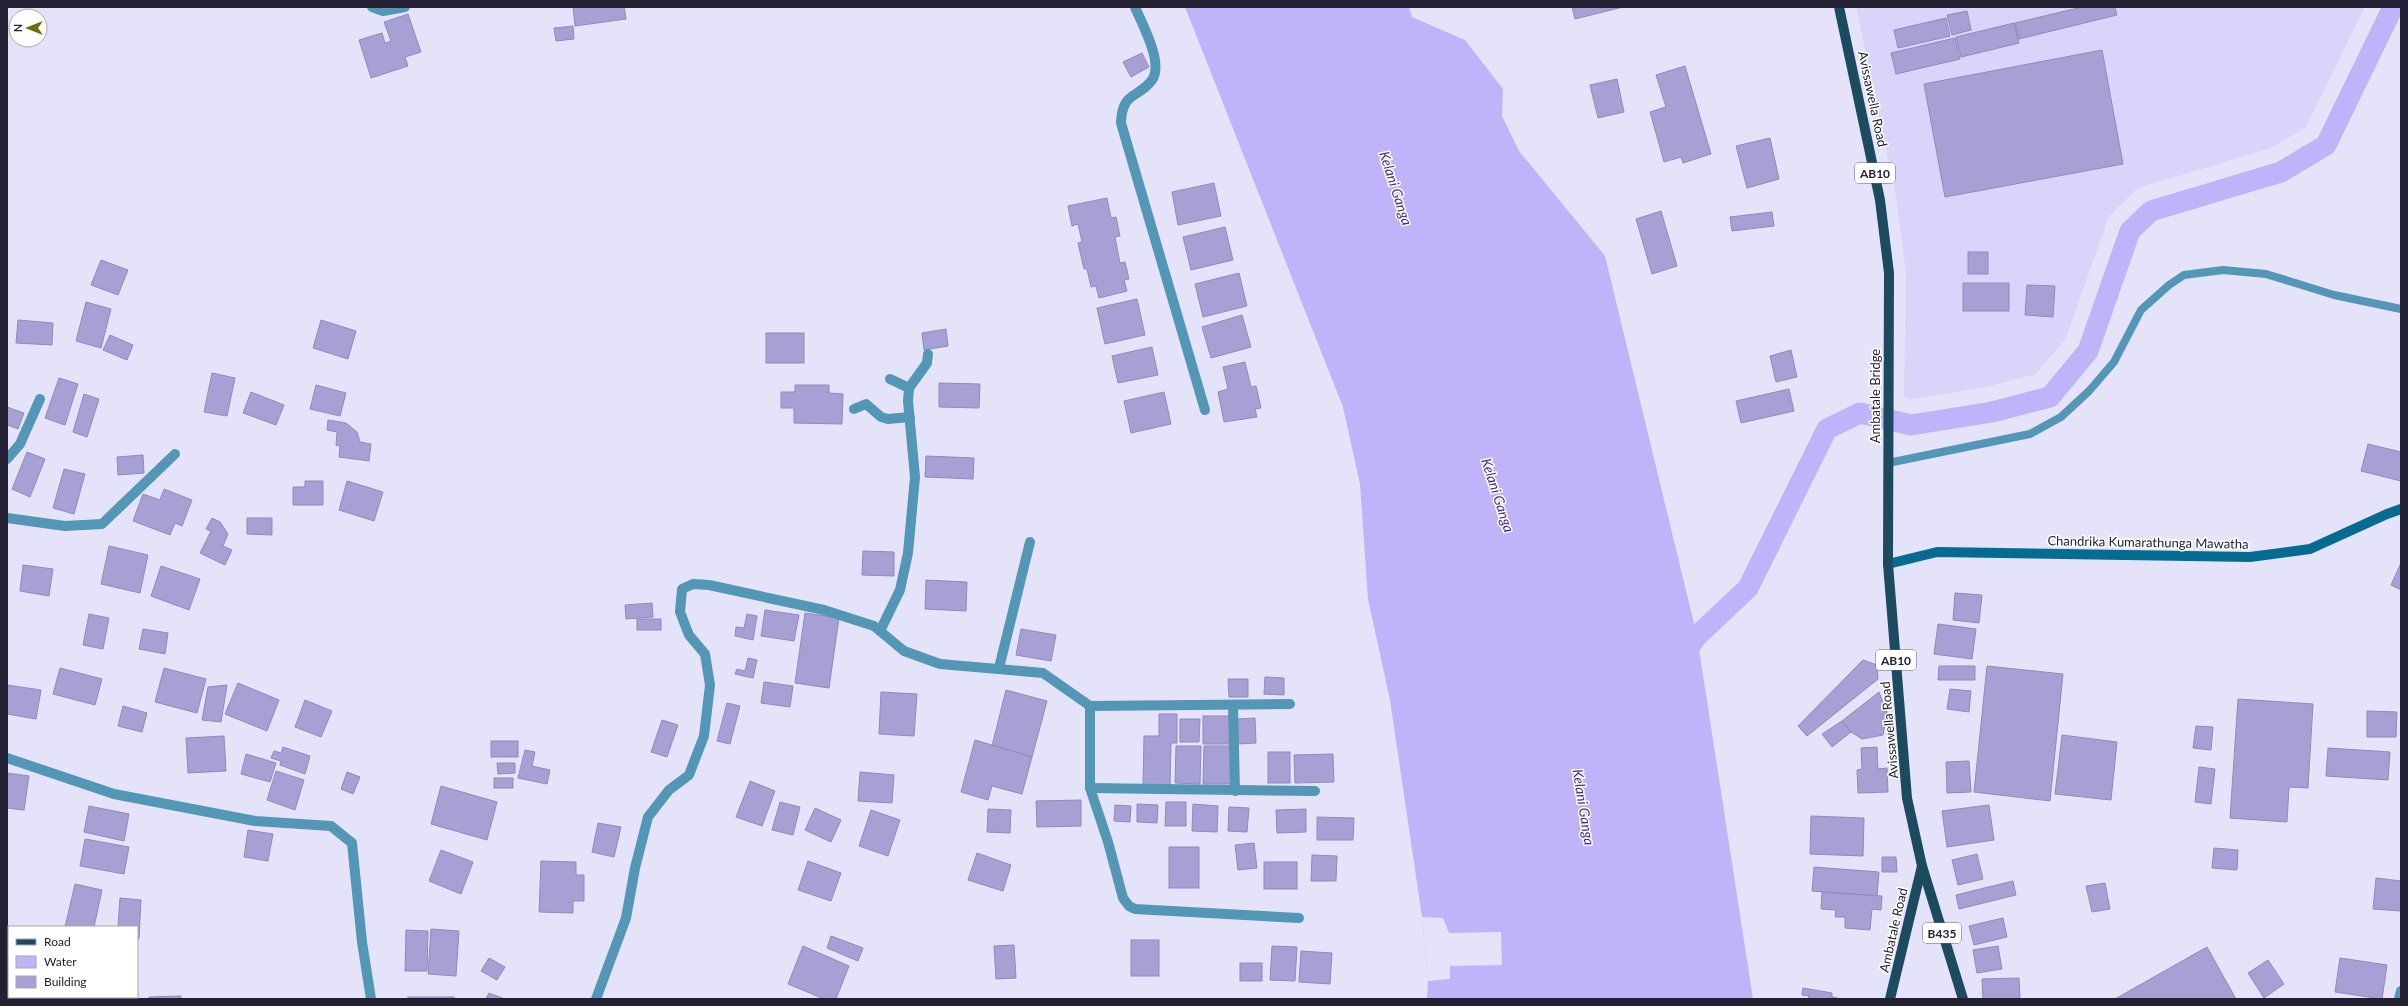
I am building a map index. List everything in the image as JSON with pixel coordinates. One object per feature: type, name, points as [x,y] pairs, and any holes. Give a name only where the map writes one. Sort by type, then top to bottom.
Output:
[{"type":"main road","name":"Avissawella Road","points":[[1839,7],[1880,200],[1889,273],[1888,341]]},
{"type":"main road","name":"Ambatale Bridge","points":[[1888,341],[1888,451]]},
{"type":"main road","name":"Avissawella Road","points":[[1888,451],[1888,564],[1907,798],[1922,866],[1963,999]]},
{"type":"main road","name":"Chandrika Kumarathunga Mawatha","points":[[1888,564],[1936,552],[2250,557],[2310,549],[2387,514],[2401,510]]},
{"type":"main road","name":"Ambatale Road","points":[[1890,999],[1922,866]]},
{"type":"street","points":[[372,7],[383,11],[405,7]]},
{"type":"street","points":[[1135,7],[1152,47],[1155,57],[1155,73],[1152,80],[1126,101],[1122,112],[1122,123],[1205,410]]},
{"type":"street","points":[[880,631],[900,590],[908,553],[915,476],[909,388],[927,363],[928,354]]},
{"type":"street","points":[[890,379],[909,388]]},
{"type":"street","points":[[7,459],[20,444],[40,399]]},
{"type":"street","points":[[854,409],[866,404],[881,417],[888,419],[910,417]]},
{"type":"street","points":[[7,518],[65,526],[102,524],[175,454]]},
{"type":"street","points":[[999,668],[1030,542]]},
{"type":"street","points":[[596,999],[626,918],[635,868],[648,817],[669,790],[689,775],[704,736],[710,685],[705,654],[689,635],[680,612],[682,589],[693,584],[709,585],[824,610],[874,626],[904,651],[940,664],[1043,672],[1090,706],[1290,704]]},
{"type":"street","points":[[1234,705],[1235,791]]},
{"type":"street","points":[[1090,706],[1090,788],[1108,842],[1123,898],[1129,906],[1135,909],[1299,918]]},
{"type":"street","points":[[7,758],[114,794],[255,820],[331,826],[352,843],[362,942],[371,999]]},
{"type":"street","points":[[1090,788],[1315,791]]},
{"type":"street","points":[[2399,999],[2401,991]]},
{"type":"lane","points":[[1888,463],[2030,434],[2061,417],[2089,391],[2114,362],[2141,310],[2170,284],[2184,275],[2224,270],[2266,274],[2334,295],[2401,309]]},
{"type":"shaded area","points":[[1856,7],[2365,7],[2306,127],[2271,148],[2138,188],[2109,216],[2066,338],[2036,374],[1987,387],[1912,399],[1904,397],[1906,272],[1896,197]]},
{"type":"water","name":"Kelani Ganga","points":[[1185,7],[1409,7],[1412,17],[1465,40],[1503,89],[1502,116],[1519,151],[1605,256],[1697,636],[1753,999],[1427,999],[1428,981],[1422,917],[1390,700],[1368,599],[1360,484],[1343,407]]},
{"type":"pier","points":[[1422,917],[1443,918],[1449,933],[1501,932],[1502,965],[1450,966],[1450,979],[1428,981]]},
{"type":"building","points":[[573,7],[624,7],[626,19],[575,26]]},
{"type":"building","points":[[1572,7],[1623,7],[1575,19]]},
{"type":"building","points":[[2082,7],[2115,7],[2117,15],[2019,39],[2015,23]]},
{"type":"building","points":[[1967,11],[1971,30],[1952,35],[1947,15]]},
{"type":"building","points":[[408,14],[421,52],[405,57],[408,66],[371,78],[359,40],[382,33],[385,43],[391,41],[384,22]]},
{"type":"building","points":[[1946,18],[1950,36],[1898,48],[1894,30]]},
{"type":"building","points":[[2014,23],[2019,43],[1961,57],[1956,37]]},
{"type":"building","points":[[573,26],[574,39],[556,41],[554,28]]},
{"type":"building","points":[[1955,38],[1960,59],[1896,74],[1891,53]]},
{"type":"building","points":[[2102,50],[2123,164],[1945,197],[1924,84]]},
{"type":"building","points":[[1142,53],[1149,67],[1131,77],[1123,62]]},
{"type":"building","points":[[1685,66],[1711,154],[1683,163],[1681,157],[1664,162],[1650,112],[1666,107],[1656,75]]},
{"type":"building","points":[[1617,79],[1624,112],[1598,118],[1590,85]]},
{"type":"building","points":[[1770,138],[1779,179],[1747,188],[1736,146]]},
{"type":"building","points":[[1214,183],[1221,216],[1178,225],[1172,192]]},
{"type":"building","points":[[1107,198],[1111,218],[1116,217],[1120,236],[1115,237],[1120,263],[1125,262],[1129,279],[1124,280],[1127,291],[1099,298],[1096,286],[1091,287],[1087,269],[1084,269],[1078,243],[1082,242],[1078,224],[1072,226],[1068,206]]},
{"type":"building","points":[[1661,211],[1677,266],[1652,274],[1636,219]]},
{"type":"building","points":[[1772,212],[1774,226],[1732,231],[1730,217]]},
{"type":"building","points":[[1225,227],[1233,260],[1191,270],[1183,237]]},
{"type":"building","points":[[1968,252],[1988,252],[1988,274],[1968,274]]},
{"type":"building","points":[[101,260],[128,270],[118,295],[91,285]]},
{"type":"building","points":[[1239,273],[1247,306],[1203,317],[1195,284]]},
{"type":"building","points":[[1963,283],[2009,283],[2009,311],[1963,311]]},
{"type":"building","points":[[2027,285],[2055,286],[2053,317],[2025,315]]},
{"type":"building","points":[[1137,299],[1145,335],[1105,344],[1097,308]]},
{"type":"building","points":[[86,302],[111,309],[101,348],[76,341]]},
{"type":"building","points":[[1242,315],[1251,347],[1211,358],[1202,327]]},
{"type":"building","points":[[18,320],[53,323],[52,345],[16,343]]},
{"type":"building","points":[[321,320],[356,331],[348,359],[313,348]]},
{"type":"building","points":[[946,329],[948,346],[924,350],[922,333]]},
{"type":"building","points":[[766,333],[804,333],[804,363],[766,363]]},
{"type":"building","points":[[110,335],[133,345],[127,360],[103,350]]},
{"type":"building","points":[[1152,347],[1158,375],[1118,383],[1112,356]]},
{"type":"building","points":[[1791,350],[1797,377],[1776,382],[1770,356]]},
{"type":"building","points":[[1245,362],[1251,387],[1256,386],[1261,408],[1255,409],[1257,417],[1224,422],[1218,392],[1228,389],[1223,367]]},
{"type":"building","points":[[212,373],[235,378],[227,416],[204,412]]},
{"type":"building","points":[[59,378],[78,384],[65,425],[45,418]]},
{"type":"building","points":[[939,383],[980,384],[979,408],[939,407]]},
{"type":"building","points":[[316,385],[346,393],[340,416],[310,409]]},
{"type":"building","points":[[795,385],[829,385],[829,393],[843,394],[842,424],[794,423],[794,408],[781,408],[781,392],[795,392]]},
{"type":"building","points":[[1789,389],[1794,411],[1741,423],[1736,401]]},
{"type":"building","points":[[251,392],[284,405],[276,425],[243,413]]},
{"type":"building","points":[[1164,392],[1171,424],[1131,433],[1124,401]]},
{"type":"building","points":[[84,394],[99,399],[87,437],[73,432]]},
{"type":"building","points":[[7,407],[24,413],[18,429],[7,425]]},
{"type":"building","points":[[328,420],[346,423],[357,432],[360,442],[371,444],[369,461],[339,457],[340,446],[336,445],[337,432],[327,430]]},
{"type":"building","points":[[2368,444],[2401,452],[2401,481],[2361,471]]},
{"type":"building","points":[[27,452],[45,459],[30,497],[12,489]]},
{"type":"building","points":[[143,455],[144,473],[118,475],[117,457]]},
{"type":"building","points":[[926,456],[974,458],[973,479],[925,477]]},
{"type":"building","points":[[64,469],[85,474],[74,514],[53,508]]},
{"type":"building","points":[[305,481],[323,481],[323,505],[293,505],[293,487],[305,487]]},
{"type":"building","points":[[347,481],[383,492],[374,521],[339,510]]},
{"type":"building","points":[[164,489],[192,500],[182,526],[175,523],[170,535],[133,521],[143,494],[160,500]]},
{"type":"building","points":[[212,518],[220,522],[228,534],[223,546],[232,550],[225,565],[200,553],[211,531],[206,529]]},
{"type":"building","points":[[247,518],[272,518],[272,535],[247,534]]},
{"type":"building","points":[[109,546],[148,555],[140,593],[101,584]]},
{"type":"building","points":[[863,551],[894,552],[894,576],[862,575]]},
{"type":"building","points":[[2401,563],[2401,590],[2391,585]]},
{"type":"building","points":[[23,565],[53,569],[49,596],[20,591]]},
{"type":"building","points":[[161,566],[200,579],[189,610],[151,596]]},
{"type":"building","points":[[926,580],[967,582],[966,611],[925,609]]},
{"type":"building","points":[[1955,593],[1982,595],[1979,623],[1953,620]]},
{"type":"building","points":[[652,603],[653,617],[626,619],[625,605]]},
{"type":"building","points":[[765,610],[799,615],[794,641],[761,636]]},
{"type":"building","points":[[805,613],[839,618],[829,688],[795,683]]},
{"type":"building","points":[[89,614],[109,618],[103,649],[83,645]]},
{"type":"building","points":[[747,614],[757,616],[753,640],[735,636],[736,627],[744,628]]},
{"type":"building","points":[[637,619],[661,619],[661,630],[637,630]]},
{"type":"building","points":[[1938,624],[1976,629],[1972,659],[1934,654]]},
{"type":"building","points":[[143,629],[168,633],[165,654],[139,649]]},
{"type":"building","points":[[1021,629],[1056,635],[1051,661],[1016,655]]},
{"type":"building","points":[[748,658],[757,660],[753,678],[735,674],[737,669],[745,671]]},
{"type":"building","points":[[1863,660],[1877,665],[1878,679],[1807,736],[1798,726]]},
{"type":"building","points":[[1939,666],[1975,666],[1975,680],[1938,680]]},
{"type":"building","points":[[1987,666],[2063,674],[2050,801],[1974,792]]},
{"type":"building","points":[[60,668],[102,679],[95,705],[53,694]]},
{"type":"building","points":[[164,668],[206,679],[197,713],[155,702]]},
{"type":"building","points":[[1265,677],[1284,678],[1284,695],[1264,694]]},
{"type":"building","points":[[1228,679],[1248,679],[1248,697],[1229,697]]},
{"type":"building","points":[[764,682],[793,686],[790,707],[761,703]]},
{"type":"building","points":[[238,683],[279,700],[267,731],[225,714]]},
{"type":"building","points":[[7,685],[41,690],[36,719],[7,714]]},
{"type":"building","points":[[227,685],[221,722],[202,720],[208,687]]},
{"type":"building","points":[[1950,689],[1971,691],[1969,712],[1947,709]]},
{"type":"building","points":[[1006,690],[1047,701],[1032,757],[992,746]]},
{"type":"building","points":[[881,692],[917,694],[914,736],[879,734]]},
{"type":"building","points":[[1879,692],[1887,712],[1883,735],[1862,739],[1851,732],[1842,721]]},
{"type":"building","points":[[2238,699],[2313,704],[2308,788],[2289,787],[2287,822],[2230,818]]},
{"type":"building","points":[[305,700],[332,711],[321,737],[295,727]]},
{"type":"building","points":[[727,703],[740,706],[730,744],[717,741]]},
{"type":"building","points":[[123,706],[147,713],[142,732],[118,726]]},
{"type":"building","points":[[2367,711],[2397,712],[2396,737],[2367,737]]},
{"type":"building","points":[[1159,714],[1177,714],[1177,743],[1171,743],[1170,787],[1143,787],[1144,736],[1159,736]]},
{"type":"building","points":[[1203,716],[1232,716],[1232,744],[1203,744]]},
{"type":"building","points":[[1255,718],[1256,743],[1238,744],[1237,719]]},
{"type":"building","points":[[1180,719],[1200,719],[1199,742],[1180,742]]},
{"type":"building","points":[[662,720],[678,725],[667,757],[651,752]]},
{"type":"building","points":[[1842,721],[1851,732],[1832,747],[1822,734]]},
{"type":"building","points":[[2196,726],[2213,727],[2211,750],[2193,748]]},
{"type":"building","points":[[2062,735],[2117,742],[2111,800],[2055,794]]},
{"type":"building","points":[[224,736],[226,771],[188,773],[186,738]]},
{"type":"building","points":[[975,740],[1032,757],[1022,794],[992,786],[988,800],[961,792]]},
{"type":"building","points":[[491,741],[518,741],[518,757],[491,757]]},
{"type":"building","points":[[1176,746],[1201,746],[1200,784],[1175,783]]},
{"type":"building","points":[[1204,746],[1232,746],[1231,784],[1203,784]]},
{"type":"building","points":[[283,747],[310,756],[305,774],[280,765],[281,761],[271,758],[274,751],[281,753]]},
{"type":"building","points":[[1877,747],[1878,769],[1887,768],[1888,792],[1858,793],[1857,770],[1862,769],[1861,748]]},
{"type":"building","points":[[2328,748],[2390,752],[2388,780],[2326,776]]},
{"type":"building","points":[[525,750],[535,752],[532,766],[550,770],[547,784],[518,778]]},
{"type":"building","points":[[1268,752],[1290,752],[1290,783],[1268,783]]},
{"type":"building","points":[[246,754],[276,763],[270,782],[241,774]]},
{"type":"building","points":[[1333,754],[1334,782],[1295,783],[1294,755]]},
{"type":"building","points":[[1969,761],[1971,792],[1947,793],[1946,762]]},
{"type":"building","points":[[497,763],[515,763],[515,773],[498,774]]},
{"type":"building","points":[[2199,767],[2215,769],[2211,804],[2195,802]]},
{"type":"building","points":[[276,771],[304,780],[295,810],[267,800]]},
{"type":"building","points":[[347,772],[360,777],[353,794],[341,789]]},
{"type":"building","points":[[860,772],[894,775],[892,803],[858,801]]},
{"type":"building","points":[[7,773],[29,776],[24,810],[7,808]]},
{"type":"building","points":[[494,778],[513,778],[513,788],[494,788]]},
{"type":"building","points":[[750,781],[775,791],[762,826],[736,817]]},
{"type":"building","points":[[441,786],[497,802],[487,840],[431,824]]},
{"type":"building","points":[[1081,800],[1081,826],[1037,827],[1036,801]]},
{"type":"building","points":[[780,802],[800,807],[793,835],[772,830]]},
{"type":"building","points":[[1166,802],[1186,802],[1186,826],[1165,826]]},
{"type":"building","points":[[1137,804],[1158,805],[1157,823],[1137,822]]},
{"type":"building","points":[[1193,804],[1218,806],[1217,832],[1192,831]]},
{"type":"building","points":[[1115,805],[1131,806],[1130,822],[1114,821]]},
{"type":"building","points":[[1989,805],[1994,840],[1947,847],[1942,811]]},
{"type":"building","points":[[89,806],[129,814],[124,841],[84,832]]},
{"type":"building","points":[[1229,807],[1249,808],[1247,832],[1228,831]]},
{"type":"building","points":[[815,808],[841,820],[831,842],[805,830]]},
{"type":"building","points":[[988,809],[1011,810],[1010,833],[987,832]]},
{"type":"building","points":[[1306,809],[1306,832],[1277,833],[1276,810]]},
{"type":"building","points":[[871,810],[900,820],[888,856],[859,846]]},
{"type":"building","points":[[1811,816],[1864,818],[1863,856],[1810,854]]},
{"type":"building","points":[[1317,817],[1354,818],[1353,840],[1317,840]]},
{"type":"building","points":[[598,823],[621,827],[614,857],[592,852]]},
{"type":"building","points":[[248,830],[273,834],[268,861],[244,857]]},
{"type":"building","points":[[85,839],[129,847],[124,874],[80,866]]},
{"type":"building","points":[[1254,843],[1257,868],[1238,870],[1235,845]]},
{"type":"building","points":[[1169,847],[1199,847],[1199,888],[1169,888]]},
{"type":"building","points":[[2214,848],[2238,850],[2237,870],[2212,868]]},
{"type":"building","points":[[441,850],[473,862],[461,894],[429,881]]},
{"type":"building","points":[[977,853],[1011,865],[1003,891],[968,880]]},
{"type":"building","points":[[1977,854],[1983,879],[1958,885],[1952,860]]},
{"type":"building","points":[[1312,855],[1337,856],[1336,881],[1311,881]]},
{"type":"building","points":[[1882,857],[1896,857],[1897,872],[1882,872]]},
{"type":"building","points":[[541,861],[576,862],[576,875],[584,875],[584,901],[573,901],[573,913],[539,912]]},
{"type":"building","points":[[808,861],[841,873],[831,901],[798,890]]},
{"type":"building","points":[[1264,862],[1297,862],[1297,889],[1264,889]]},
{"type":"building","points":[[1814,867],[1879,872],[1877,896],[1812,891]]},
{"type":"building","points":[[2376,878],[2401,881],[2401,911],[2373,909]]},
{"type":"building","points":[[2013,881],[2016,895],[1959,909],[1956,895]]},
{"type":"building","points":[[2105,883],[2110,909],[2092,912],[2086,886]]},
{"type":"building","points":[[75,884],[102,890],[94,926],[65,926]]},
{"type":"building","points":[[1822,892],[1882,896],[1881,910],[1872,909],[1870,930],[1845,928],[1845,917],[1835,917],[1836,910],[1821,909]]},
{"type":"building","points":[[120,898],[141,900],[139,939],[138,926],[118,926]]},
{"type":"building","points":[[2003,918],[2007,937],[1974,945],[1969,926]]},
{"type":"building","points":[[431,929],[459,931],[456,976],[428,974]]},
{"type":"building","points":[[406,930],[428,931],[427,971],[405,971]]},
{"type":"building","points":[[831,936],[863,948],[858,961],[827,948]]},
{"type":"building","points":[[1131,940],[1159,940],[1159,976],[1131,976]]},
{"type":"building","points":[[7,942],[8,964],[7,964]]},
{"type":"building","points":[[1014,945],[1016,978],[996,979],[994,946]]},
{"type":"building","points":[[803,946],[849,966],[836,999],[824,999],[788,984]]},
{"type":"building","points":[[1272,946],[1297,947],[1295,981],[1270,980]]},
{"type":"building","points":[[1998,946],[2002,969],[1977,973],[1973,950]]},
{"type":"building","points":[[2207,947],[2236,999],[2115,999]]},
{"type":"building","points":[[1301,951],[1332,953],[1330,984],[1299,982]]},
{"type":"building","points":[[489,958],[505,967],[497,980],[481,971]]},
{"type":"building","points":[[2340,958],[2387,965],[2382,999],[2335,992]]},
{"type":"building","points":[[2268,960],[2284,984],[2264,998],[2248,973]]},
{"type":"building","points":[[1240,963],[1262,963],[1262,981],[1240,981]]},
{"type":"building","points":[[2019,978],[2020,999],[1983,999],[1982,979]]},
{"type":"building","points":[[1803,988],[1832,993],[1832,997],[1842,999],[1808,999],[1809,996],[1802,995]]},
{"type":"building","points":[[489,993],[505,999],[486,999]]},
{"type":"building","points":[[181,996],[181,999],[149,999],[149,997]]},
{"type":"building","points":[[408,997],[454,997],[454,999],[408,999]]},
{"type":"waterway","points":[[1674,653],[1690,646],[1697,636],[1748,588],[1827,429],[1860,413],[1911,425],[1992,412],[2050,397],[2088,351],[2130,231],[2151,211],[2281,172],[2326,145],[2393,7]]}]
